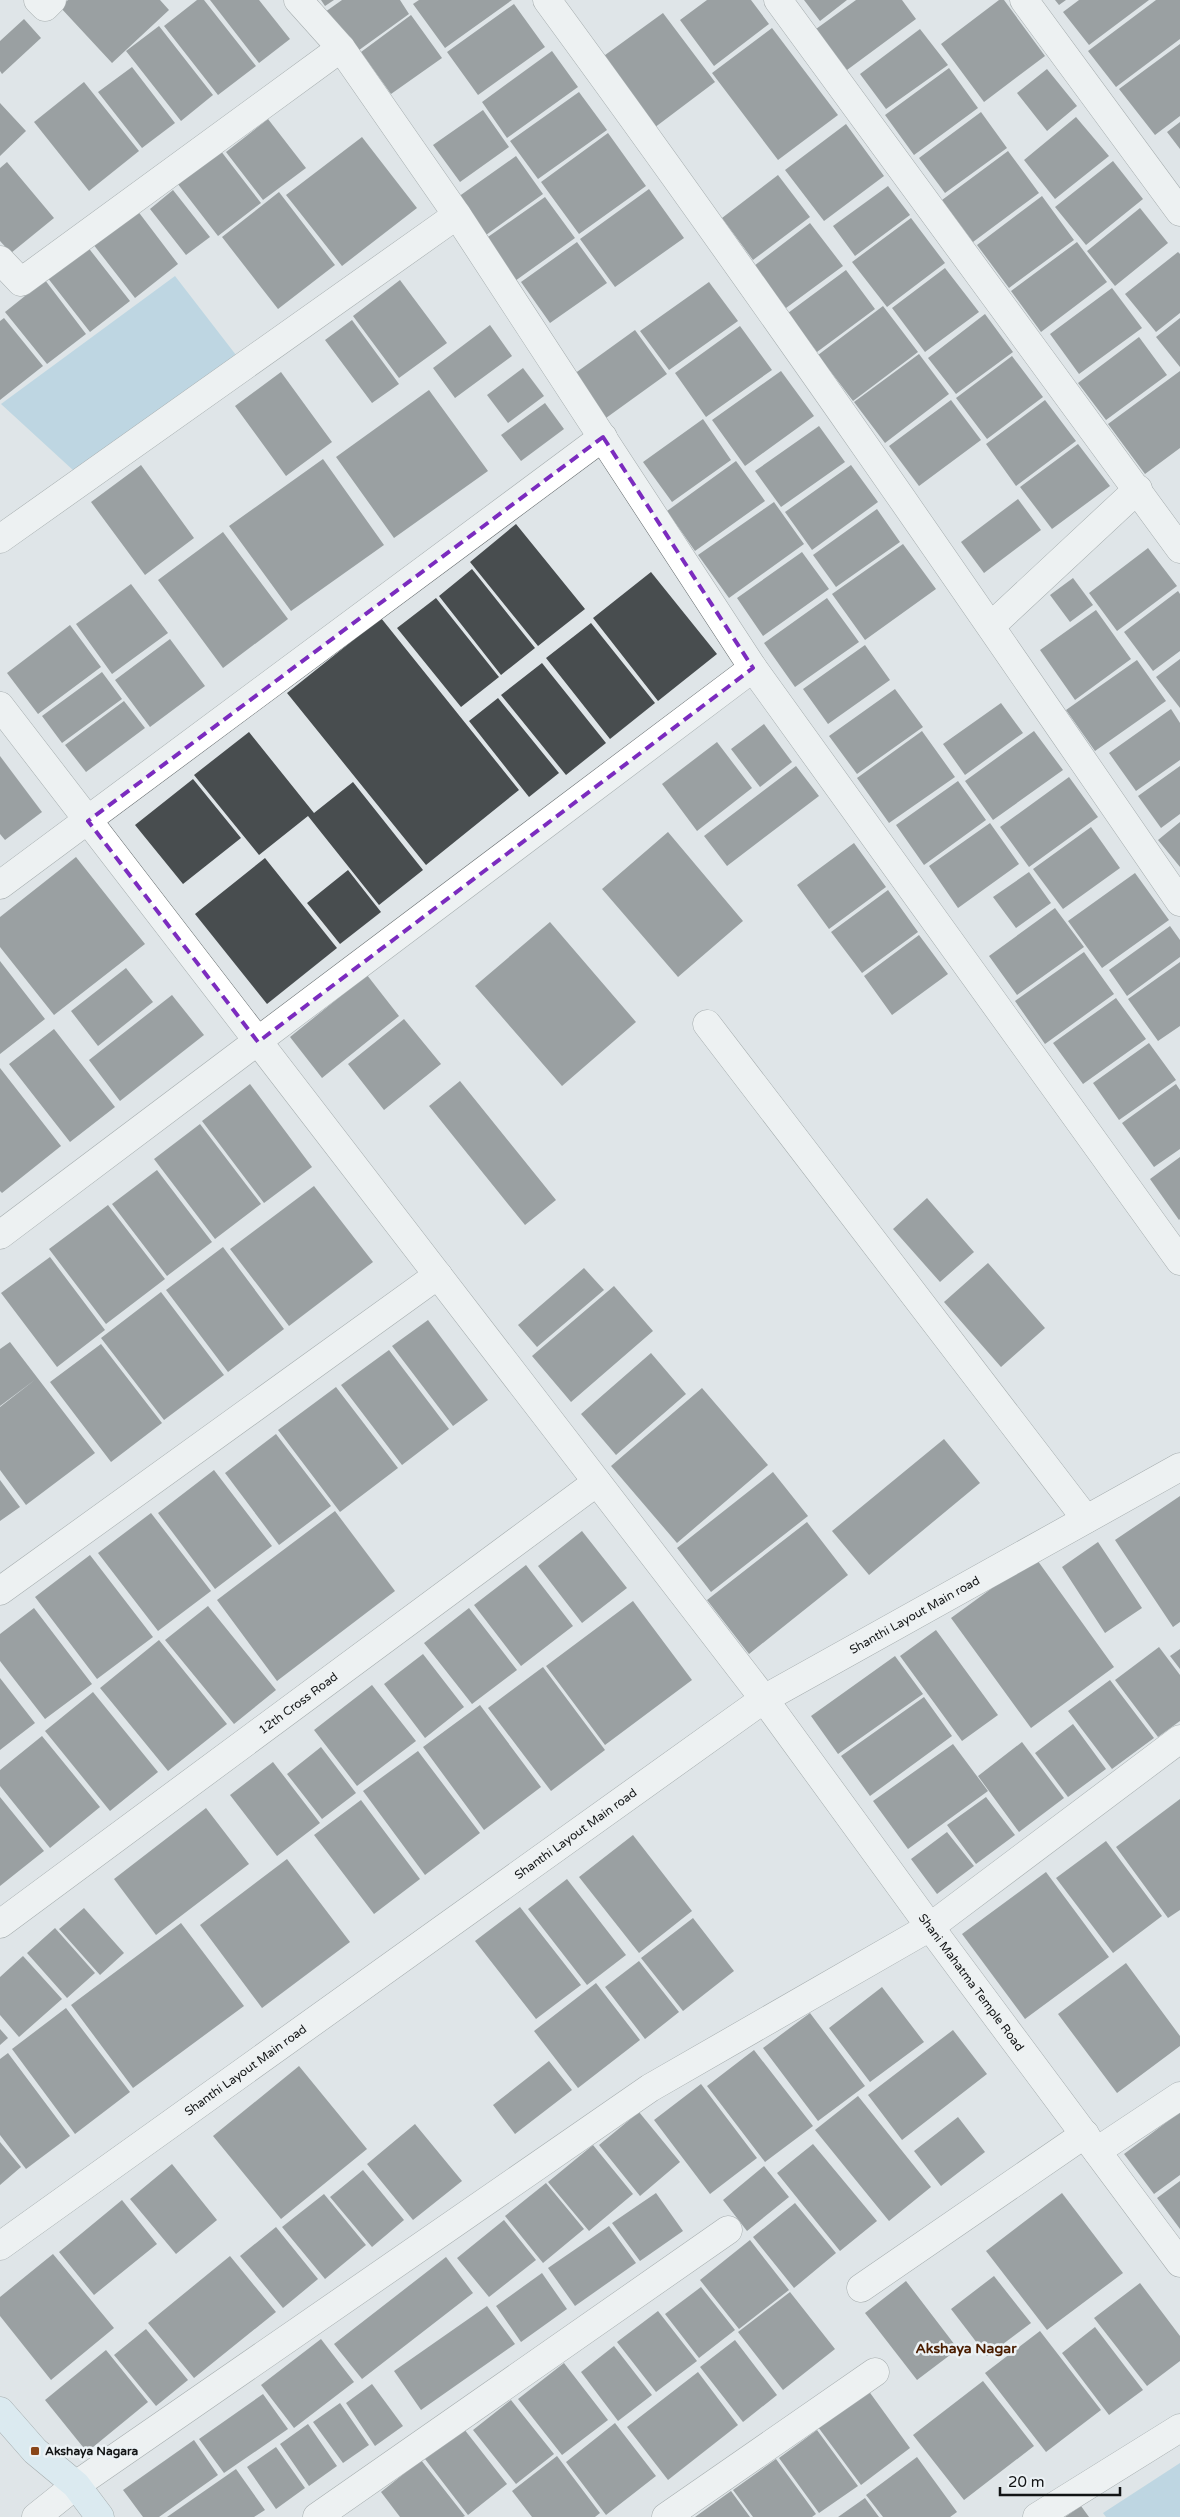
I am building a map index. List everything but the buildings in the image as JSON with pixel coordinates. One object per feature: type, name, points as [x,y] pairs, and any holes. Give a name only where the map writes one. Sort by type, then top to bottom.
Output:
[{"type":"main road","points":[[0,2411],[35,2451],[76,2486],[100,2517]]},
{"type":"street","points":[[38,0],[45,7],[52,0]]},
{"type":"street","points":[[298,0],[341,48],[457,215],[753,668],[1180,1261]]},
{"type":"street","points":[[547,0],[648,137],[991,626],[1180,902]]},
{"type":"street","points":[[778,0],[1138,489],[1180,549]]},
{"type":"street","points":[[1024,0],[1180,212]]},
{"type":"street","points":[[0,260],[21,282],[341,48]]},
{"type":"street","points":[[0,539],[457,215]]},
{"type":"street","points":[[0,885],[603,437]]},
{"type":"street","points":[[991,626],[1138,489]]},
{"type":"street","points":[[0,1235],[753,668]]},
{"type":"street","name":"Shani Mahatma Temple Road","points":[[0,706],[764,1700],[1180,2263]]},
{"type":"street","points":[[706,1024],[1086,1519]]},
{"type":"street","points":[[0,1590],[438,1276]]},
{"type":"street","name":"Shanthi Layout Main road","points":[[0,2246],[764,1700],[1180,1467]]},
{"type":"street","name":"12th Cross Road","points":[[0,1924],[596,1482]]},
{"type":"street","points":[[36,2517],[76,2486],[650,2088],[930,1927],[1180,1739]]},
{"type":"street","points":[[862,2288],[1091,2143],[1180,2096]]},
{"type":"street","points":[[317,2517],[728,2230]]},
{"type":"street","points":[[666,2517],[875,2372]]},
{"type":"street","points":[[1036,2517],[1180,2428]]},
{"type":"highlighted area","points":[[603,437],[753,668],[258,1042],[88,821]]},
{"type":"shaded area","points":[[175,276],[236,355],[74,471],[1,404]]},
{"type":"shaded area","points":[[1180,2463],[1180,2517],[1106,2517],[1103,2513]]},
{"type":"place","name":"Akshaya Nagara","points":[[35,2451]]},
{"type":"district","name":"Akshaya Nagar","points":[[966,2348]]}]
